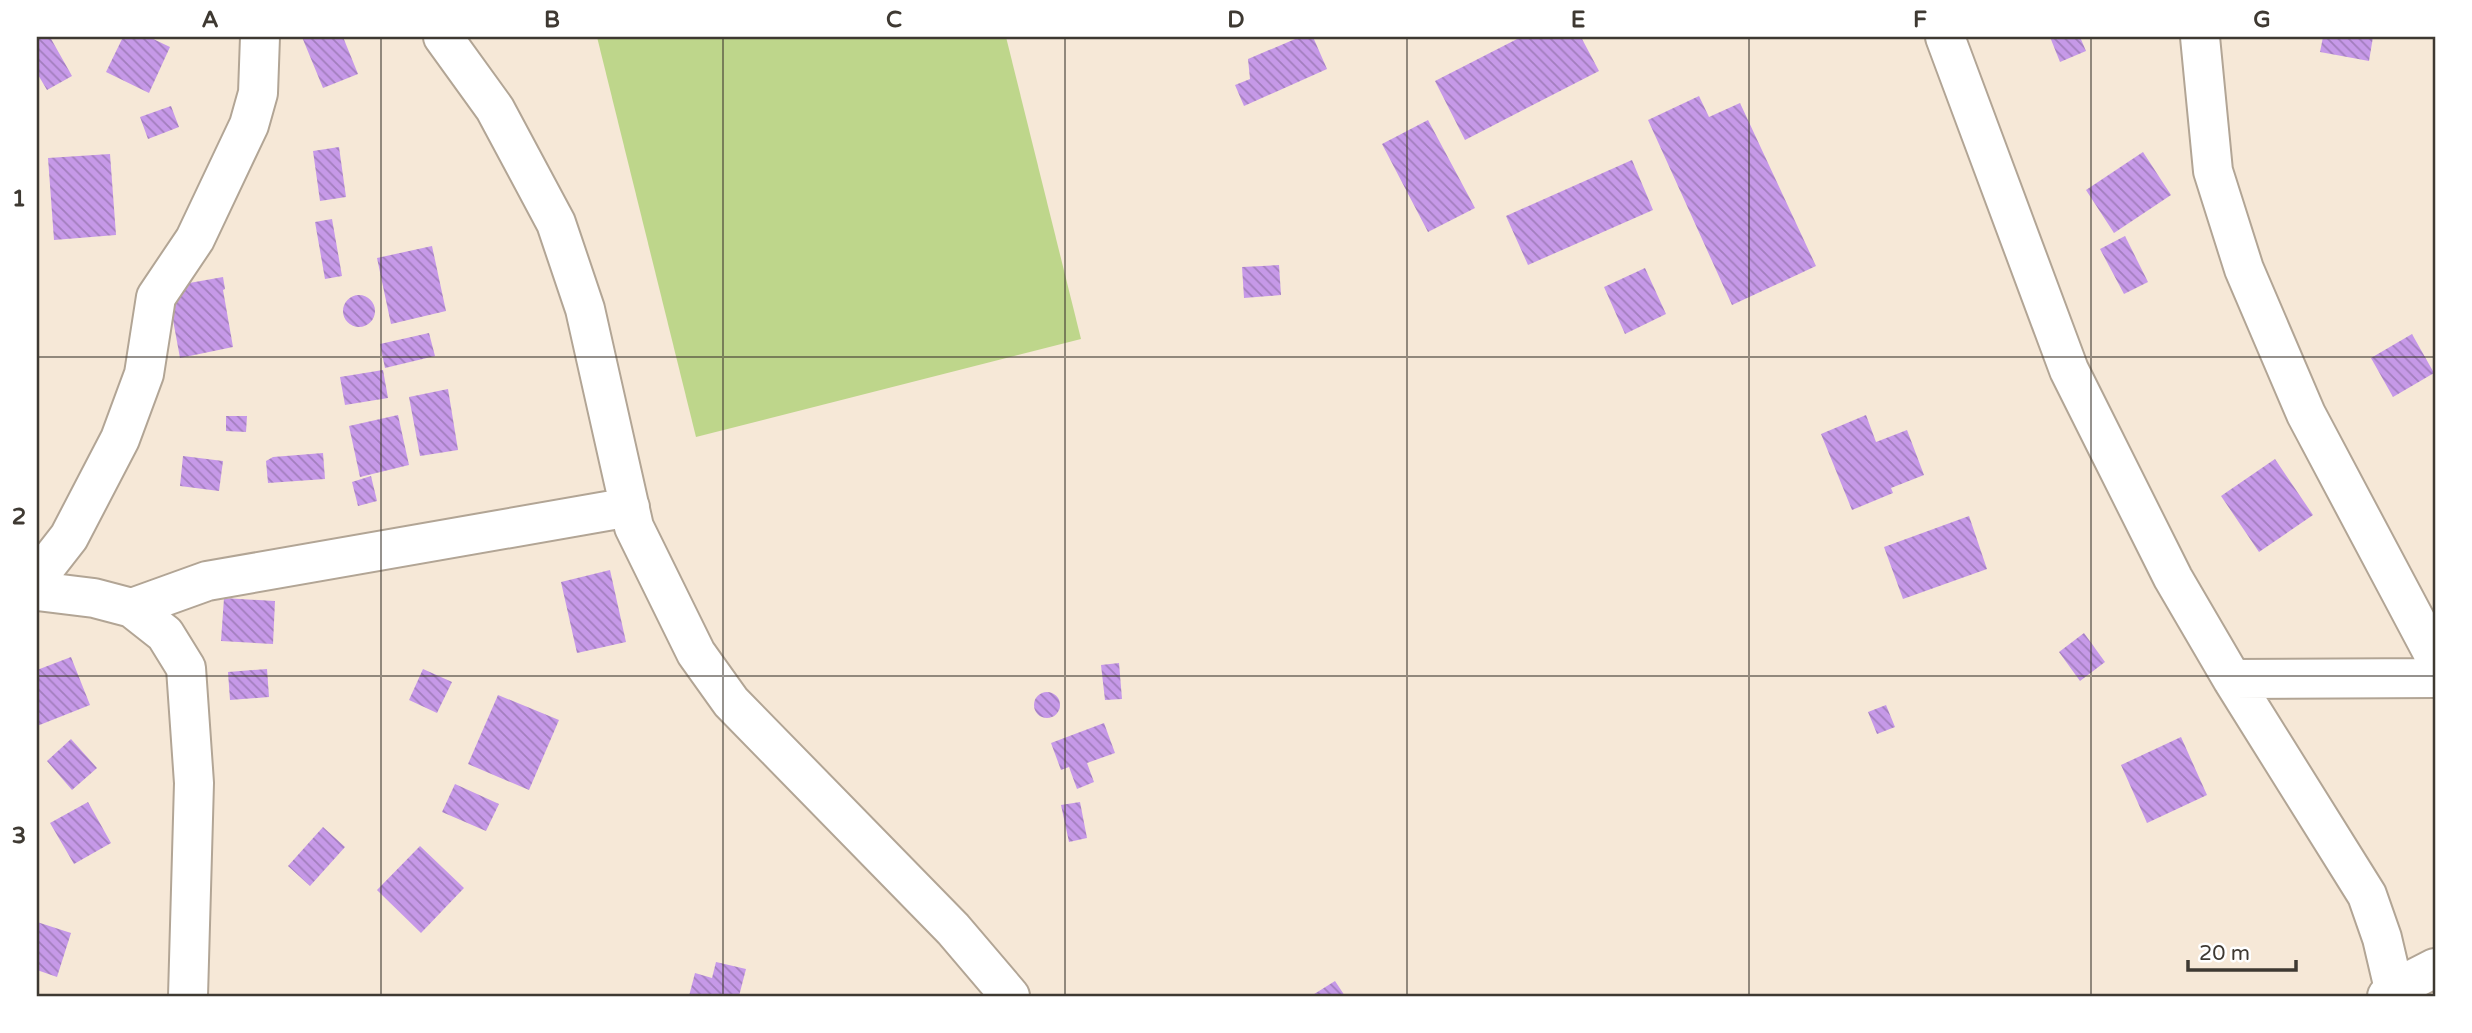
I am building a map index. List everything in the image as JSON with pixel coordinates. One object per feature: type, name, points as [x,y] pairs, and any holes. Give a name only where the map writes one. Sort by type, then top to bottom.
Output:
[{"type":"street","points":[[37,578],[69,537],[120,439],[144,374],[156,297],[195,239],[249,125],[258,93],[260,37]]},
{"type":"street","points":[[443,37],[495,109],[556,223],[585,309],[634,527],[696,653],[731,702],[953,929],[1010,996]]},
{"type":"street","points":[[1945,37],[2069,370],[2173,578],[2232,679],[2367,895],[2382,938],[2391,993],[2435,968]]},
{"type":"street","points":[[2200,37],[2213,171],[2244,269],[2306,414],[2435,657]]},
{"type":"street","points":[[132,608],[207,580],[629,507]]},
{"type":"street","points":[[37,591],[94,598],[132,608],[165,634],[186,668],[194,783],[188,996]]},
{"type":"street","points":[[2232,679],[2435,678]]},
{"type":"green space","points":[[597,37],[1006,37],[1081,339],[696,437]]},
{"type":"building","points":[[37,37],[50,37],[72,76],[47,90],[37,73]]},
{"type":"building","points":[[123,37],[149,37],[170,47],[149,93],[106,72]]},
{"type":"building","points":[[302,37],[343,37],[358,74],[323,88]]},
{"type":"building","points":[[1300,37],[1313,37],[1327,69],[1244,106],[1235,85],[1250,79],[1248,59]]},
{"type":"building","points":[[1521,37],[1581,37],[1599,71],[1465,140],[1435,81]]},
{"type":"building","points":[[2050,37],[2080,37],[2086,51],[2060,62]]},
{"type":"building","points":[[2323,37],[2373,37],[2369,61],[2320,52]]},
{"type":"building","points":[[1699,96],[1709,117],[1740,103],[1816,266],[1732,305],[1648,120]]},
{"type":"building","points":[[171,106],[179,127],[148,139],[140,117]]},
{"type":"building","points":[[1428,120],[1475,208],[1428,232],[1382,144]]},
{"type":"building","points":[[339,147],[346,197],[320,201],[313,151]]},
{"type":"building","points":[[2143,152],[2171,195],[2114,233],[2086,190]]},
{"type":"building","points":[[110,154],[116,235],[54,240],[48,158]]},
{"type":"building","points":[[1632,160],[1653,210],[1528,265],[1506,216]]},
{"type":"building","points":[[332,219],[342,276],[325,279],[315,222]]},
{"type":"building","points":[[2125,236],[2148,282],[2124,294],[2100,249]]},
{"type":"building","points":[[432,246],[446,311],[391,324],[377,258]]},
{"type":"building","points":[[1279,265],[1281,295],[1244,298],[1242,267]]},
{"type":"building","points":[[1645,268],[1666,314],[1625,334],[1604,287]]},
{"type":"building","points":[[223,277],[233,347],[180,358],[167,287]]},
{"type":"building","points":[[359,295],[371,299],[375,311],[371,323],[359,327],[347,323],[343,311],[347,299]]},
{"type":"building","points":[[429,333],[435,356],[385,368],[380,344]]},
{"type":"building","points":[[2412,334],[2434,373],[2393,397],[2371,358]]},
{"type":"building","points":[[383,370],[388,398],[345,405],[340,377]]},
{"type":"building","points":[[448,389],[458,450],[420,456],[409,397]]},
{"type":"building","points":[[398,415],[409,465],[360,477],[349,426]]},
{"type":"building","points":[[1866,415],[1876,442],[1907,430],[1924,475],[1891,488],[1893,493],[1852,510],[1821,434]]},
{"type":"building","points":[[226,416],[247,416],[246,432],[226,431]]},
{"type":"building","points":[[323,453],[325,479],[268,483],[266,461],[273,457]]},
{"type":"building","points":[[183,456],[223,461],[219,491],[180,486]]},
{"type":"building","points":[[2275,459],[2313,515],[2259,552],[2221,496]]},
{"type":"building","points":[[371,476],[377,501],[358,506],[352,482]]},
{"type":"building","points":[[1969,516],[1987,569],[1903,599],[1884,547]]},
{"type":"building","points":[[610,570],[626,642],[577,653],[561,582]]},
{"type":"building","points":[[224,598],[275,601],[273,644],[221,641]]},
{"type":"building","points":[[2084,633],[2105,662],[2080,681],[2059,652]]},
{"type":"building","points":[[71,657],[90,705],[37,726],[37,670]]},
{"type":"building","points":[[1119,663],[1122,699],[1105,700],[1101,665]]},
{"type":"building","points":[[267,669],[269,697],[230,700],[228,672]]},
{"type":"building","points":[[423,669],[452,682],[437,713],[409,700]]},
{"type":"building","points":[[1047,692],[1056,696],[1060,705],[1056,714],[1047,718],[1038,714],[1034,705],[1038,696]]},
{"type":"building","points":[[498,695],[559,720],[529,790],[468,764]]},
{"type":"building","points":[[1886,705],[1895,727],[1877,734],[1868,712]]},
{"type":"building","points":[[1104,723],[1115,753],[1087,763],[1094,782],[1077,789],[1069,767],[1061,770],[1051,743]]},
{"type":"building","points":[[2181,737],[2207,795],[2147,823],[2121,765]]},
{"type":"building","points":[[71,739],[97,768],[72,790],[47,761]]},
{"type":"building","points":[[455,784],[499,804],[486,831],[442,812]]},
{"type":"building","points":[[88,802],[111,843],[74,864],[50,823]]},
{"type":"building","points":[[1080,802],[1087,838],[1069,842],[1061,805]]},
{"type":"building","points":[[323,827],[345,847],[310,886],[288,866]]},
{"type":"building","points":[[420,846],[464,888],[421,933],[377,890]]},
{"type":"building","points":[[37,922],[71,933],[57,977],[37,970]]},
{"type":"building","points":[[716,962],[746,969],[739,996],[689,996],[695,973],[712,978]]},
{"type":"building","points":[[1335,981],[1345,996],[1311,996]]}]
